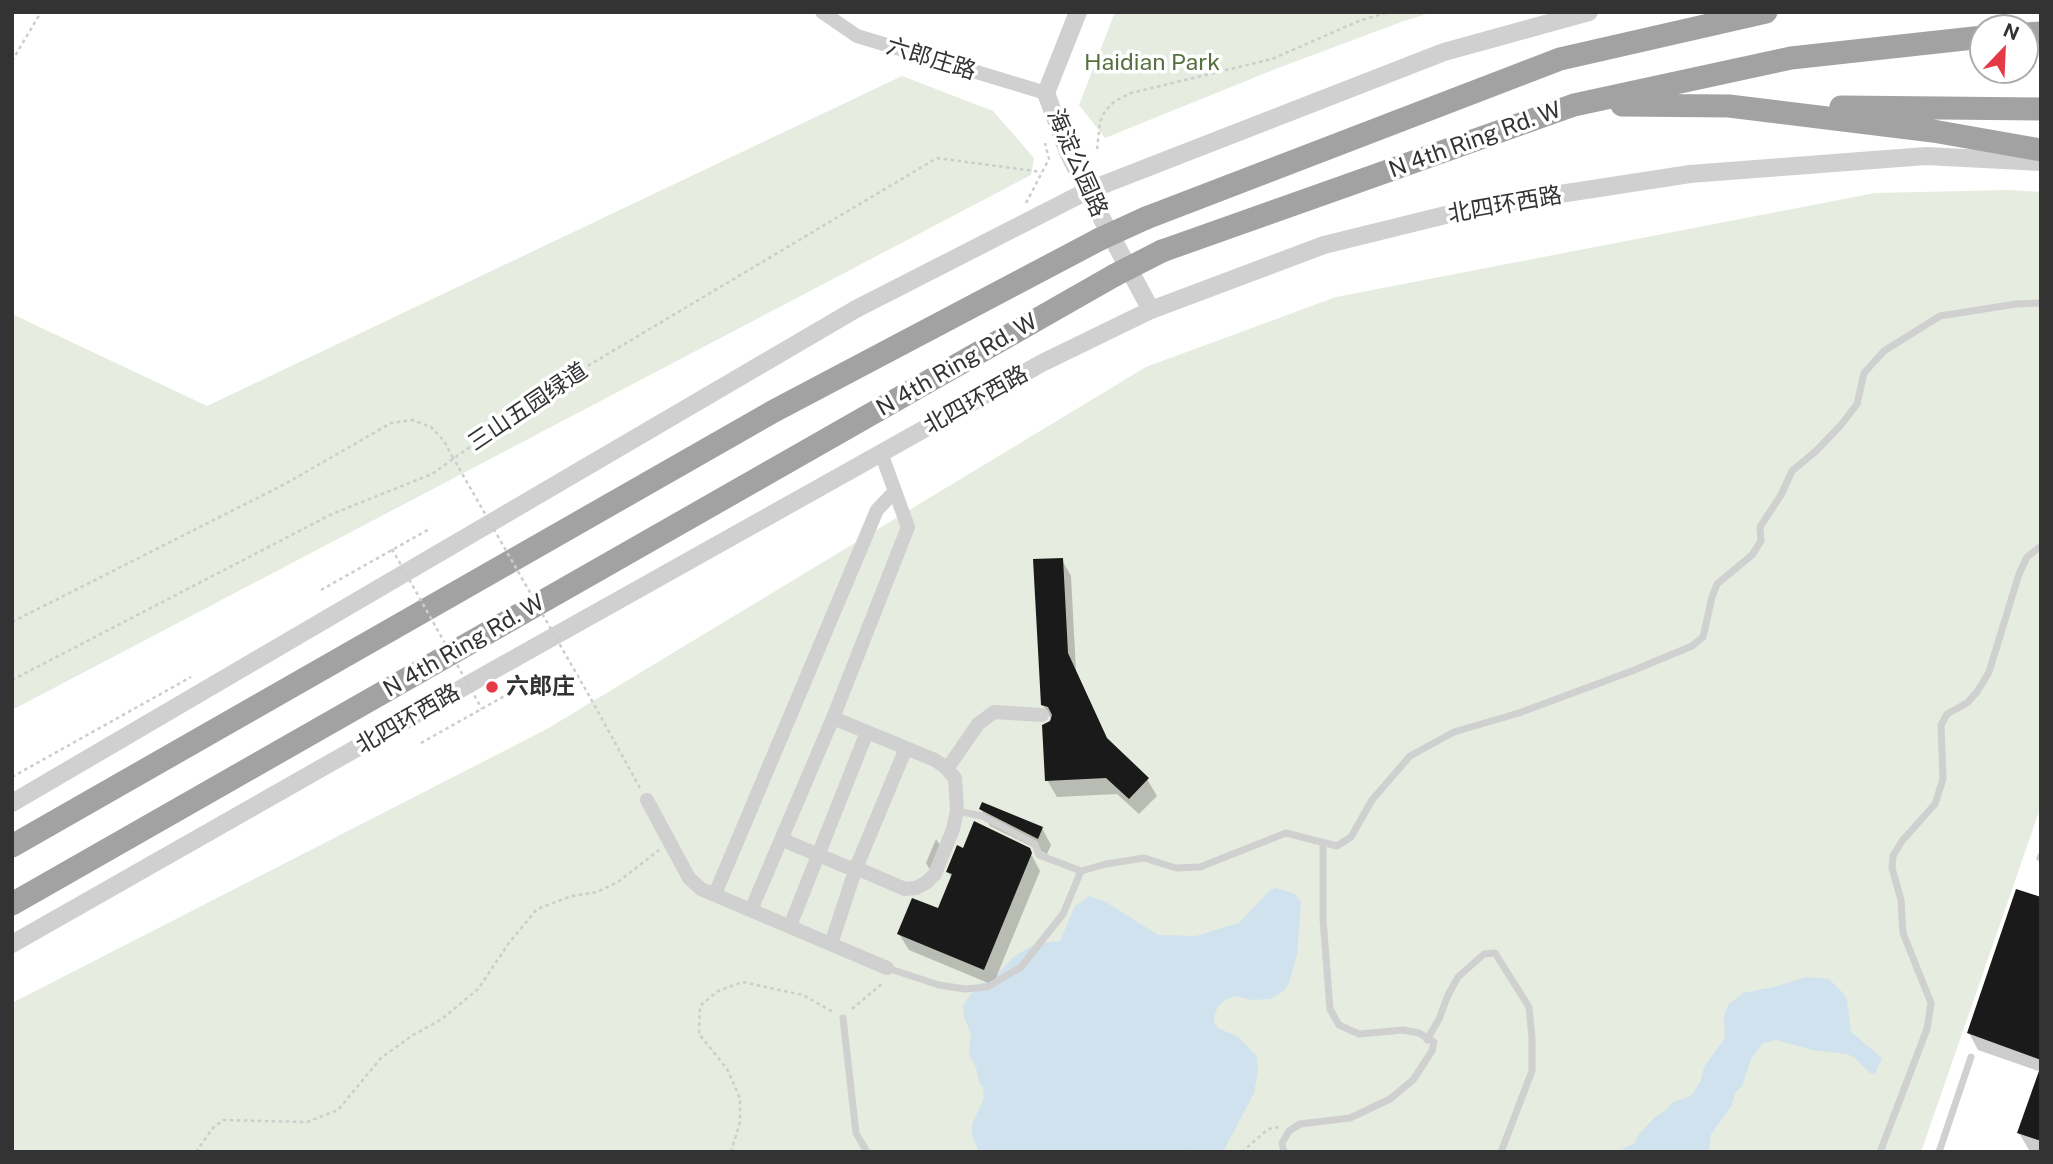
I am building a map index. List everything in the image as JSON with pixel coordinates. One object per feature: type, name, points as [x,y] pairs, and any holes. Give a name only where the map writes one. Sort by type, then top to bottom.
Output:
[{"type":"highway","name":"N 4th Ring Rd. W","points":[[12,846],[774,411],[1100,239],[1146,218],[1560,60],[1766,12]]},
{"type":"highway","name":"N 4th Ring Rd. W","points":[[12,904],[1115,275],[1162,251],[1574,105],[1791,58],[1969,39]]},
{"type":"highway","points":[[1574,105],[2041,109]]},
{"type":"highway","points":[[1729,106],[1933,131],[2041,150]]},
{"type":"street","name":"六郎庄路","points":[[822,12],[857,36],[1046,93]]},
{"type":"street","name":"海淀公园路","points":[[1078,12],[1046,93],[1087,191],[1151,310]]},
{"type":"street","points":[[12,801],[33,792],[856,309],[1087,191],[1444,52],[1589,12]]},
{"type":"street","name":"北四环西路","points":[[12,944],[497,668],[1042,363],[1151,310],[1324,244],[1482,206],[1690,174],[1926,156],[2041,162]]},
{"type":"street","points":[[751,910],[833,718],[908,527],[881,453]]},
{"type":"street","points":[[715,894],[877,510],[895,491]]},
{"type":"street","points":[[947,769],[978,724],[994,712],[1042,715]]},
{"type":"street","points":[[782,837],[818,855],[905,889],[916,888],[928,882],[935,874],[957,811],[955,778],[935,760],[833,718]]},
{"type":"street","points":[[790,926],[867,732]]},
{"type":"street","points":[[831,944],[856,868],[906,748]]},
{"type":"street","points":[[647,800],[689,878],[701,889],[893,970]]},
{"type":"lane","points":[[957,811],[982,816],[1035,844],[1039,855],[1081,871],[1144,858],[1176,868],[1200,867],[1286,833],[1337,846],[1351,836],[1372,800],[1410,756],[1454,732],[1519,713],[1692,646],[1703,637],[1717,584],[1752,555],[1761,541],[1760,527],[1792,471],[1841,425],[1857,404],[1864,373],[1884,351],[1940,317],[2016,303],[2041,303]]},
{"type":"lane","points":[[1880,1152],[1927,1028],[1931,1003],[1903,933],[1900,900],[1892,869],[1893,856],[1902,841],[1935,804],[1943,779],[1941,725],[1947,714],[1967,703],[1977,692],[1989,672],[2019,574],[2027,557],[2041,546]]},
{"type":"lane","points":[[1284,1152],[1282,1143],[1289,1131],[1300,1124],[1350,1118],[1390,1099],[1413,1080],[1432,1051],[1434,1042],[1419,1033],[1403,1030],[1359,1034],[1339,1025],[1330,1009],[1322,843]]},
{"type":"lane","points":[[893,970],[939,985],[965,989],[987,987],[1021,967],[1063,914],[1081,871]]},
{"type":"lane","points":[[1427,1040],[1458,977],[1484,954],[1495,953],[1529,1007],[1532,1039],[1532,1071],[1501,1152]]},
{"type":"lane","points":[[843,1018],[856,1133],[867,1152]]},
{"type":"lane","points":[[1939,1152],[1971,1058]]},
{"type":"path","points":[[12,61],[41,12]]},
{"type":"path","points":[[1097,149],[1100,122],[1105,111],[1115,101],[1131,93],[1272,59],[1389,12]]},
{"type":"path","name":"三山五园绿道","points":[[12,680],[332,514],[432,474],[564,380],[936,158],[1041,172],[1026,203]]},
{"type":"path","points":[[12,622],[285,484],[391,423],[412,420],[431,427],[444,441],[647,800]]},
{"type":"path","points":[[321,590],[431,528]]},
{"type":"path","points":[[392,550],[482,709]]},
{"type":"path","points":[[421,743],[526,684]]},
{"type":"path","points":[[196,1152],[212,1129],[223,1120],[307,1122],[338,1110],[351,1098],[381,1058],[413,1035],[442,1019],[478,989],[509,943],[537,909],[572,896],[597,892],[618,882],[669,841]]},
{"type":"path","points":[[731,1152],[740,1122],[740,1098],[727,1069],[699,1034],[700,1006],[718,991],[743,982],[803,995],[843,1018],[893,970]]},
{"type":"path","points":[[1241,1152],[1275,1127],[1289,1131]]},
{"type":"green space","name":"Haidian Park","points":[[1115,12],[1433,12],[1278,68],[1105,138],[1079,105]]},
{"type":"green space","points":[[902,76],[993,111],[1034,158],[1031,175],[12,710],[12,314],[207,406]]},
{"type":"green space","points":[[2009,190],[2041,192],[2041,806],[1921,1152],[12,1152],[12,1003],[547,729],[1146,367],[1336,297],[1875,193]]},
{"type":"water","points":[[1276,888],[1295,894],[1301,902],[1297,954],[1289,983],[1285,990],[1270,999],[1253,1000],[1235,996],[1227,999],[1218,1006],[1214,1016],[1218,1028],[1238,1037],[1257,1057],[1258,1070],[1254,1093],[1223,1152],[979,1152],[972,1134],[972,1124],[984,1098],[983,1087],[969,1055],[971,1034],[963,1006],[977,985],[993,979],[1013,957],[1035,944],[1060,941],[1075,906],[1089,896],[1106,902],[1158,935],[1196,936],[1239,923],[1270,890]]},
{"type":"water","points":[[1806,977],[1829,979],[1843,993],[1847,1000],[1851,1032],[1882,1058],[1875,1074],[1847,1054],[1813,1050],[1776,1040],[1763,1043],[1751,1059],[1731,1107],[1711,1134],[1709,1152],[1617,1152],[1635,1143],[1639,1134],[1672,1103],[1692,1095],[1701,1080],[1704,1067],[1725,1038],[1724,1016],[1728,1005],[1743,993]]},
{"type":"building","points":[[1063,558],[1068,653],[1107,738],[1149,778],[1129,799],[1106,778],[1045,781],[1042,725],[1050,721],[1052,715],[1048,707],[1041,705],[1033,559]]},
{"type":"building","points":[[982,802],[1043,827],[1038,839],[979,809]]},
{"type":"building","points":[[974,821],[1030,848],[1032,853],[984,970],[897,934],[912,898],[938,908],[952,874],[946,872],[957,845],[963,848]]},
{"type":"building","points":[[2016,889],[2041,897],[2041,1060],[1967,1033]]},
{"type":"building","points":[[2039,1071],[2041,1072],[2041,1141],[2017,1133]]},
{"type":"place","name":"六郎庄","points":[[492,687]]}]
